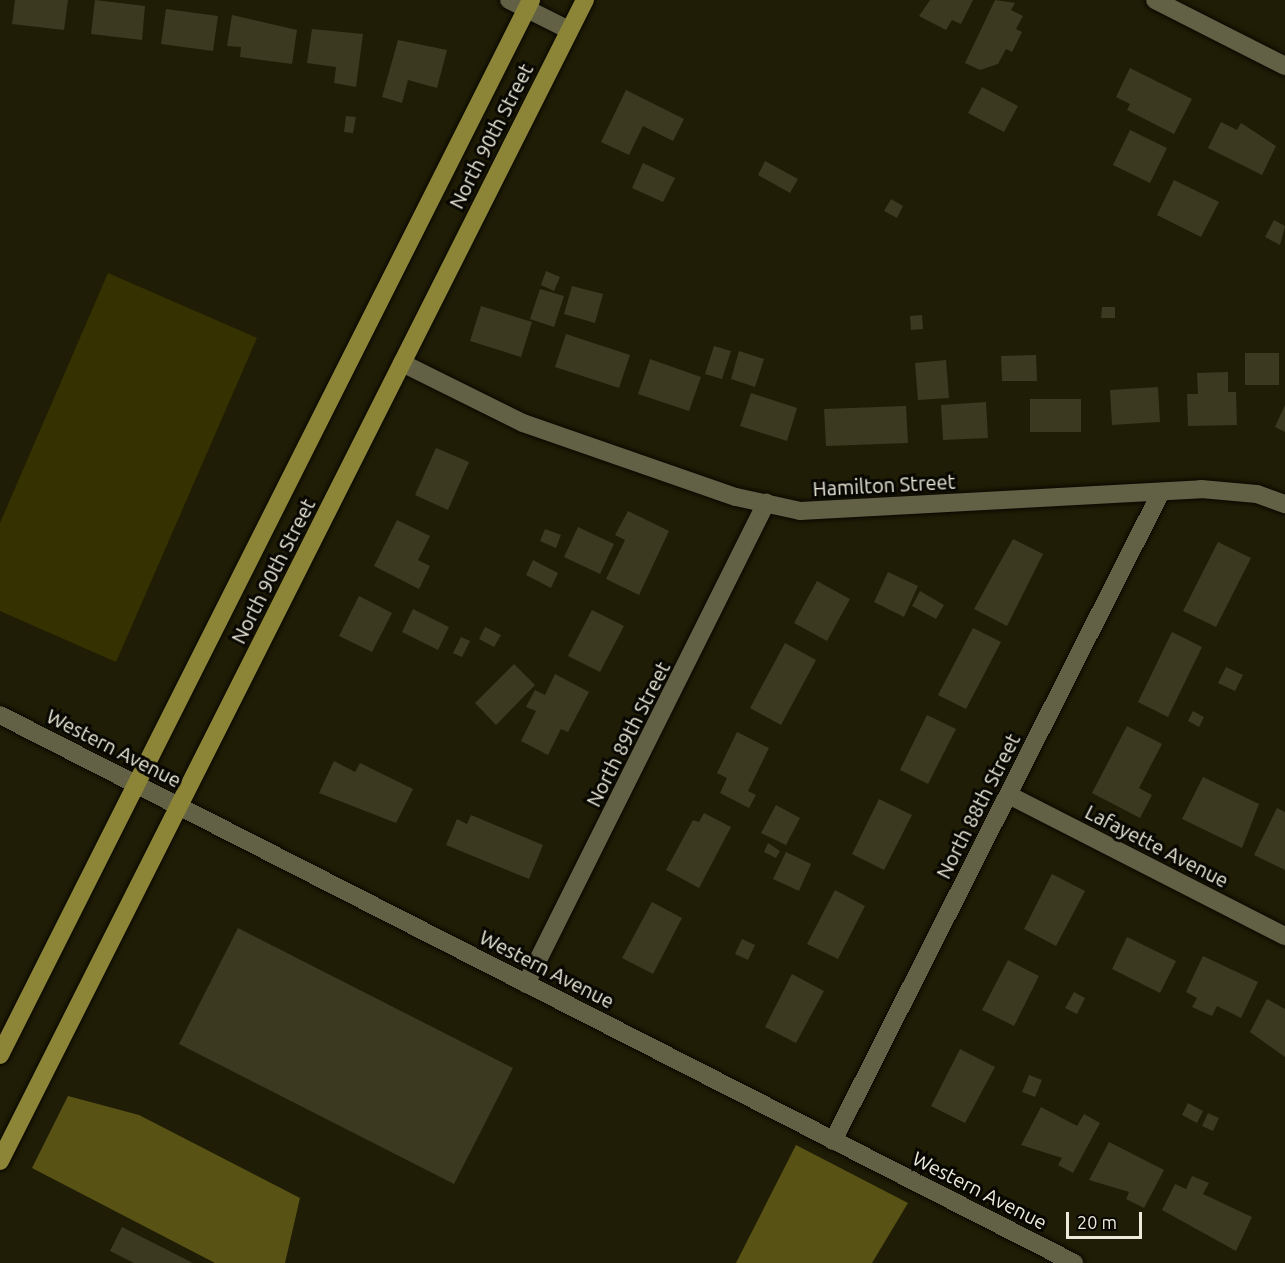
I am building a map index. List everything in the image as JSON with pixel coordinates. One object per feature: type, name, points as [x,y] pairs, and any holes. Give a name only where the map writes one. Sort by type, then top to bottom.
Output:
[{"type":"main road","name":"North 90th Street","points":[[0,1161],[585,0]]},
{"type":"main road","name":"North 90th Street","points":[[0,1055],[529,5]]},
{"type":"street","points":[[509,0],[529,5],[569,30]]},
{"type":"street","points":[[1155,0],[1285,66]]},
{"type":"street","name":"Hamilton Street","points":[[402,363],[523,423],[766,503],[837,512],[1161,492],[1231,490],[1285,504]]},
{"type":"street","name":"North 88th Street","points":[[833,1141],[1161,492]]},
{"type":"street","name":"North 89th Street","points":[[526,984],[766,503]]},
{"type":"street","name":"Western Avenue","points":[[0,716],[1074,1263]]},
{"type":"street","name":"Lafayette Avenue","points":[[1009,795],[1285,936]]},
{"type":"shaded area","points":[[108,273],[257,338],[116,662],[0,611],[0,523]]},
{"type":"shaded area","points":[[68,1096],[139,1115],[300,1198],[285,1263],[215,1263],[32,1168]]},
{"type":"shaded area","points":[[796,1145],[908,1203],[872,1263],[736,1263]]},
{"type":"building","points":[[15,0],[68,0],[64,30],[12,24]]},
{"type":"building","points":[[95,0],[145,6],[142,40],[91,34]]},
{"type":"building","points":[[930,0],[973,0],[961,24],[952,20],[946,30],[919,16]]},
{"type":"building","points":[[995,0],[1015,3],[1011,10],[1023,16],[1016,29],[1022,32],[1012,52],[1006,49],[998,64],[980,70],[965,63]]},
{"type":"building","points":[[166,9],[218,16],[213,51],[161,44]]},
{"type":"building","points":[[232,15],[297,30],[292,64],[240,57],[241,47],[227,46]]},
{"type":"building","points":[[312,29],[363,34],[356,87],[334,83],[336,67],[307,63]]},
{"type":"building","points":[[398,40],[447,50],[437,88],[408,80],[402,103],[382,97]]},
{"type":"building","points":[[1130,68],[1192,99],[1174,134],[1127,110],[1130,104],[1116,97]]},
{"type":"building","points":[[982,87],[1018,106],[1004,132],[968,113]]},
{"type":"building","points":[[626,90],[684,119],[673,141],[643,126],[629,155],[601,142]]},
{"type":"building","points":[[346,116],[356,117],[353,133],[344,132]]},
{"type":"building","points":[[1221,122],[1237,130],[1241,123],[1276,146],[1262,175],[1208,148]]},
{"type":"building","points":[[1130,130],[1167,148],[1150,183],[1113,165]]},
{"type":"building","points":[[765,161],[798,179],[790,193],[758,175]]},
{"type":"building","points":[[643,163],[675,178],[663,202],[632,188]]},
{"type":"building","points":[[1174,180],[1219,202],[1201,237],[1157,215]]},
{"type":"building","points":[[891,199],[903,206],[897,218],[884,211]]},
{"type":"building","points":[[1274,220],[1285,226],[1280,245],[1265,237]]},
{"type":"building","points":[[546,271],[560,277],[554,291],[541,285]]},
{"type":"building","points":[[572,286],[603,294],[595,323],[564,314]]},
{"type":"building","points":[[540,289],[564,296],[554,327],[530,319]]},
{"type":"building","points":[[481,306],[532,322],[521,357],[470,341]]},
{"type":"building","points":[[1102,307],[1115,307],[1115,318],[1101,318]]},
{"type":"building","points":[[922,315],[923,329],[911,330],[910,316]]},
{"type":"building","points":[[566,334],[630,355],[619,388],[555,367]]},
{"type":"building","points":[[714,346],[731,351],[722,379],[705,374]]},
{"type":"building","points":[[739,351],[764,359],[755,387],[731,379]]},
{"type":"building","points":[[1245,353],[1279,353],[1279,385],[1245,385]]},
{"type":"building","points":[[1036,355],[1037,381],[1002,381],[1001,356]]},
{"type":"building","points":[[650,359],[701,377],[689,411],[638,394]]},
{"type":"building","points":[[946,360],[949,398],[918,400],[915,363]]},
{"type":"building","points":[[1228,372],[1228,392],[1236,392],[1237,425],[1188,426],[1187,394],[1198,394],[1197,373]]},
{"type":"building","points":[[1158,387],[1160,422],[1112,425],[1110,390]]},
{"type":"building","points":[[751,393],[797,408],[787,441],[740,426]]},
{"type":"building","points":[[1030,399],[1081,399],[1081,432],[1030,432]]},
{"type":"building","points":[[986,402],[988,438],[943,440],[941,405]]},
{"type":"building","points":[[1285,405],[1285,432],[1275,427]]},
{"type":"building","points":[[906,406],[908,443],[826,446],[824,409]]},
{"type":"building","points":[[436,448],[469,462],[448,510],[415,495]]},
{"type":"building","points":[[628,511],[669,531],[639,595],[606,579],[625,540],[615,535]]},
{"type":"building","points":[[397,520],[430,536],[418,560],[430,566],[419,589],[374,566]]},
{"type":"building","points":[[578,527],[614,544],[600,574],[564,557]]},
{"type":"building","points":[[545,529],[561,535],[556,548],[540,541]]},
{"type":"building","points":[[1013,539],[1043,554],[1007,626],[974,609]]},
{"type":"building","points":[[1218,542],[1251,558],[1216,627],[1183,611]]},
{"type":"building","points":[[533,560],[558,573],[551,588],[526,575]]},
{"type":"building","points":[[888,572],[918,586],[904,617],[874,602]]},
{"type":"building","points":[[817,581],[850,599],[827,641],[794,623]]},
{"type":"building","points":[[920,591],[944,605],[936,619],[912,606]]},
{"type":"building","points":[[359,596],[392,613],[372,652],[339,636]]},
{"type":"building","points":[[413,609],[449,627],[438,650],[402,632]]},
{"type":"building","points":[[592,610],[624,626],[600,672],[568,656]]},
{"type":"building","points":[[485,627],[501,635],[494,647],[479,639]]},
{"type":"building","points":[[973,628],[1001,642],[966,709],[938,695]]},
{"type":"building","points":[[1172,632],[1202,647],[1168,717],[1138,702]]},
{"type":"building","points":[[461,637],[470,641],[462,657],[453,653]]},
{"type":"building","points":[[785,643],[816,660],[781,725],[750,708]]},
{"type":"building","points":[[514,664],[535,685],[496,725],[475,703]]},
{"type":"building","points":[[1226,667],[1243,675],[1235,691],[1218,683]]},
{"type":"building","points":[[555,674],[589,692],[568,732],[561,729],[548,755],[521,741],[536,711],[526,707],[535,690],[545,695]]},
{"type":"building","points":[[1193,711],[1204,717],[1199,727],[1188,721]]},
{"type":"building","points":[[927,715],[956,729],[928,784],[900,770]]},
{"type":"building","points":[[1127,726],[1162,744],[1139,788],[1152,795],[1140,818],[1092,793]]},
{"type":"building","points":[[737,732],[769,748],[748,791],[756,795],[749,808],[720,793],[727,778],[717,773]]},
{"type":"building","points":[[334,761],[355,772],[360,763],[413,789],[396,823],[319,793]]},
{"type":"building","points":[[1203,777],[1259,804],[1242,848],[1182,819]]},
{"type":"building","points":[[879,799],[912,815],[884,870],[852,854]]},
{"type":"building","points":[[776,805],[800,818],[786,845],[761,833]]},
{"type":"building","points":[[1277,808],[1285,812],[1285,870],[1254,855]]},
{"type":"building","points":[[704,813],[731,827],[699,888],[666,870],[693,820],[699,822]]},
{"type":"building","points":[[471,815],[543,845],[529,879],[446,845],[457,819],[467,824]]},
{"type":"building","points":[[768,843],[780,851],[776,858],[764,852]]},
{"type":"building","points":[[786,852],[811,864],[799,891],[773,879]]},
{"type":"building","points":[[1052,874],[1085,891],[1056,946],[1024,929]]},
{"type":"building","points":[[835,890],[865,906],[838,959],[807,944]]},
{"type":"building","points":[[652,902],[682,918],[653,974],[622,958]]},
{"type":"building","points":[[238,928],[513,1068],[454,1184],[179,1044]]},
{"type":"building","points":[[1127,937],[1176,961],[1160,993],[1112,969]]},
{"type":"building","points":[[742,939],[755,945],[748,960],[735,954]]},
{"type":"building","points":[[1203,956],[1258,982],[1241,1018],[1217,1006],[1212,1016],[1192,1007],[1197,998],[1186,992]]},
{"type":"building","points":[[1008,960],[1039,976],[1014,1026],[982,1010]]},
{"type":"building","points":[[792,974],[824,991],[796,1043],[765,1027]]},
{"type":"building","points":[[1074,992],[1085,998],[1077,1014],[1065,1008]]},
{"type":"building","points":[[1267,999],[1285,1009],[1285,1057],[1250,1032]]},
{"type":"building","points":[[960,1049],[995,1067],[965,1123],[931,1106]]},
{"type":"building","points":[[1029,1075],[1042,1080],[1035,1097],[1022,1092]]},
{"type":"building","points":[[1188,1103],[1203,1111],[1197,1123],[1182,1115]]},
{"type":"building","points":[[1041,1107],[1077,1126],[1084,1114],[1100,1123],[1073,1173],[1058,1165],[1062,1158],[1021,1145]]},
{"type":"building","points":[[1208,1113],[1219,1118],[1213,1131],[1202,1126]]},
{"type":"building","points":[[1109,1142],[1164,1170],[1144,1208],[1126,1199],[1129,1192],[1089,1180]]},
{"type":"building","points":[[1192,1176],[1209,1183],[1203,1194],[1252,1217],[1236,1251],[1162,1210],[1175,1184],[1186,1189]]},
{"type":"building","points":[[122,1227],[193,1263],[134,1263],[110,1251]]}]
